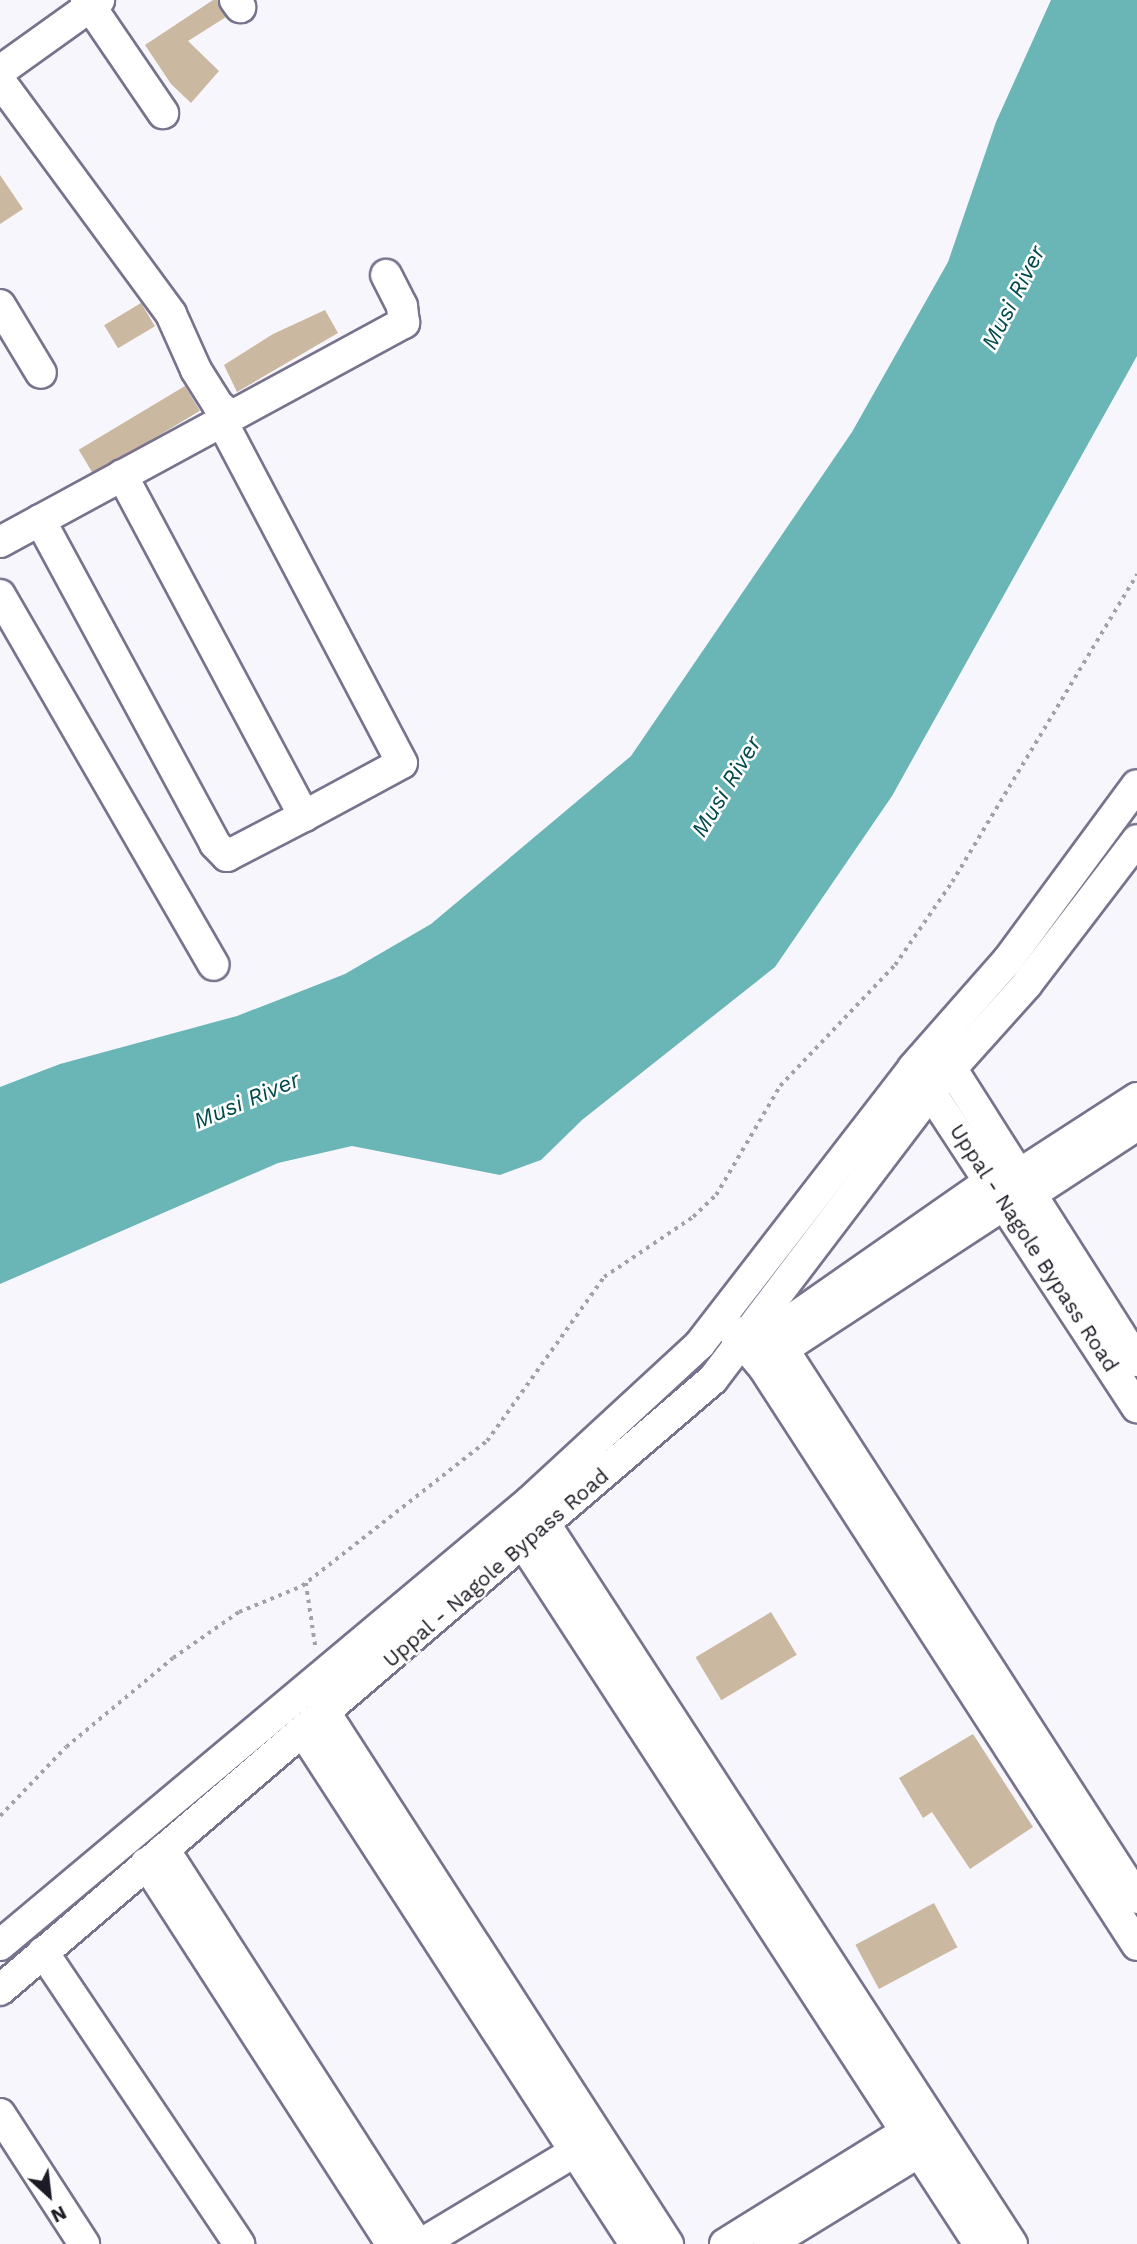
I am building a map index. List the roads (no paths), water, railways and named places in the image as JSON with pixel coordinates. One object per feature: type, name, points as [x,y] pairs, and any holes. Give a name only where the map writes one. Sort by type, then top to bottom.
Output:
[{"type":"street","points":[[0,71],[92,2],[163,113]]},
{"type":"street","points":[[0,81],[171,314],[196,370],[228,419],[402,763],[227,856],[215,844],[46,531]]},
{"type":"street","points":[[0,542],[46,531],[128,487],[228,419],[404,323],[402,306],[386,275]]},
{"type":"street","points":[[0,305],[41,373]]},
{"type":"street","points":[[128,487],[304,816]]},
{"type":"street","points":[[0,595],[214,965]]},
{"type":"street","name":"Uppal - Nagole Bypass Road","points":[[772,1352],[923,1079],[936,1042],[1008,960],[1137,785]]},
{"type":"street","name":"Uppal - Nagole Bypass Road","points":[[0,1990],[315,1723],[527,1522],[722,1316],[923,1079],[951,1067],[1027,984],[1137,840]]},
{"type":"street","name":"Uppal - Nagole Bypass Road","points":[[936,1042],[1012,1188],[1137,1406]]},
{"type":"street","name":"Uppal - Nagole Bypass Road","points":[[923,1079],[1012,1188],[1137,1361]]},
{"type":"street","points":[[772,1352],[1012,1188],[1137,1098]]},
{"type":"street","points":[[1012,1188],[1137,1125]]},
{"type":"street","points":[[722,1316],[742,1345],[772,1352],[819,1408],[1137,1898]]},
{"type":"street","name":"Uppal - Nagole Bypass Road","points":[[0,1945],[325,1671],[527,1522],[713,1379],[742,1345]]},
{"type":"street","points":[[772,1352],[819,1408]]},
{"type":"street","points":[[772,1352],[1137,1945]]},
{"type":"street","points":[[527,1522],[979,2244]]},
{"type":"street","points":[[527,1522],[1012,2244]]},
{"type":"street","points":[[315,1723],[635,2244]]},
{"type":"street","points":[[315,1723],[668,2244]]},
{"type":"street","points":[[155,1856],[420,2244],[581,2158]]},
{"type":"street","points":[[155,1856],[392,2244]]},
{"type":"street","points":[[43,1952],[239,2244]]},
{"type":"street","points":[[0,2114],[84,2244]]},
{"type":"street","points":[[725,2244],[913,2141]]},
{"type":"street","points":[[769,2244],[913,2141]]},
{"type":"street","points":[[455,2244],[581,2158]]},
{"type":"water","name":"Musi River","points":[[1051,0],[1137,0],[1137,356],[892,796],[775,967],[582,1120],[541,1160],[500,1175],[352,1146],[278,1163],[0,1284],[0,1087],[60,1064],[237,1016],[345,974],[431,924],[631,756],[852,432],[948,262],[996,122]]}]
